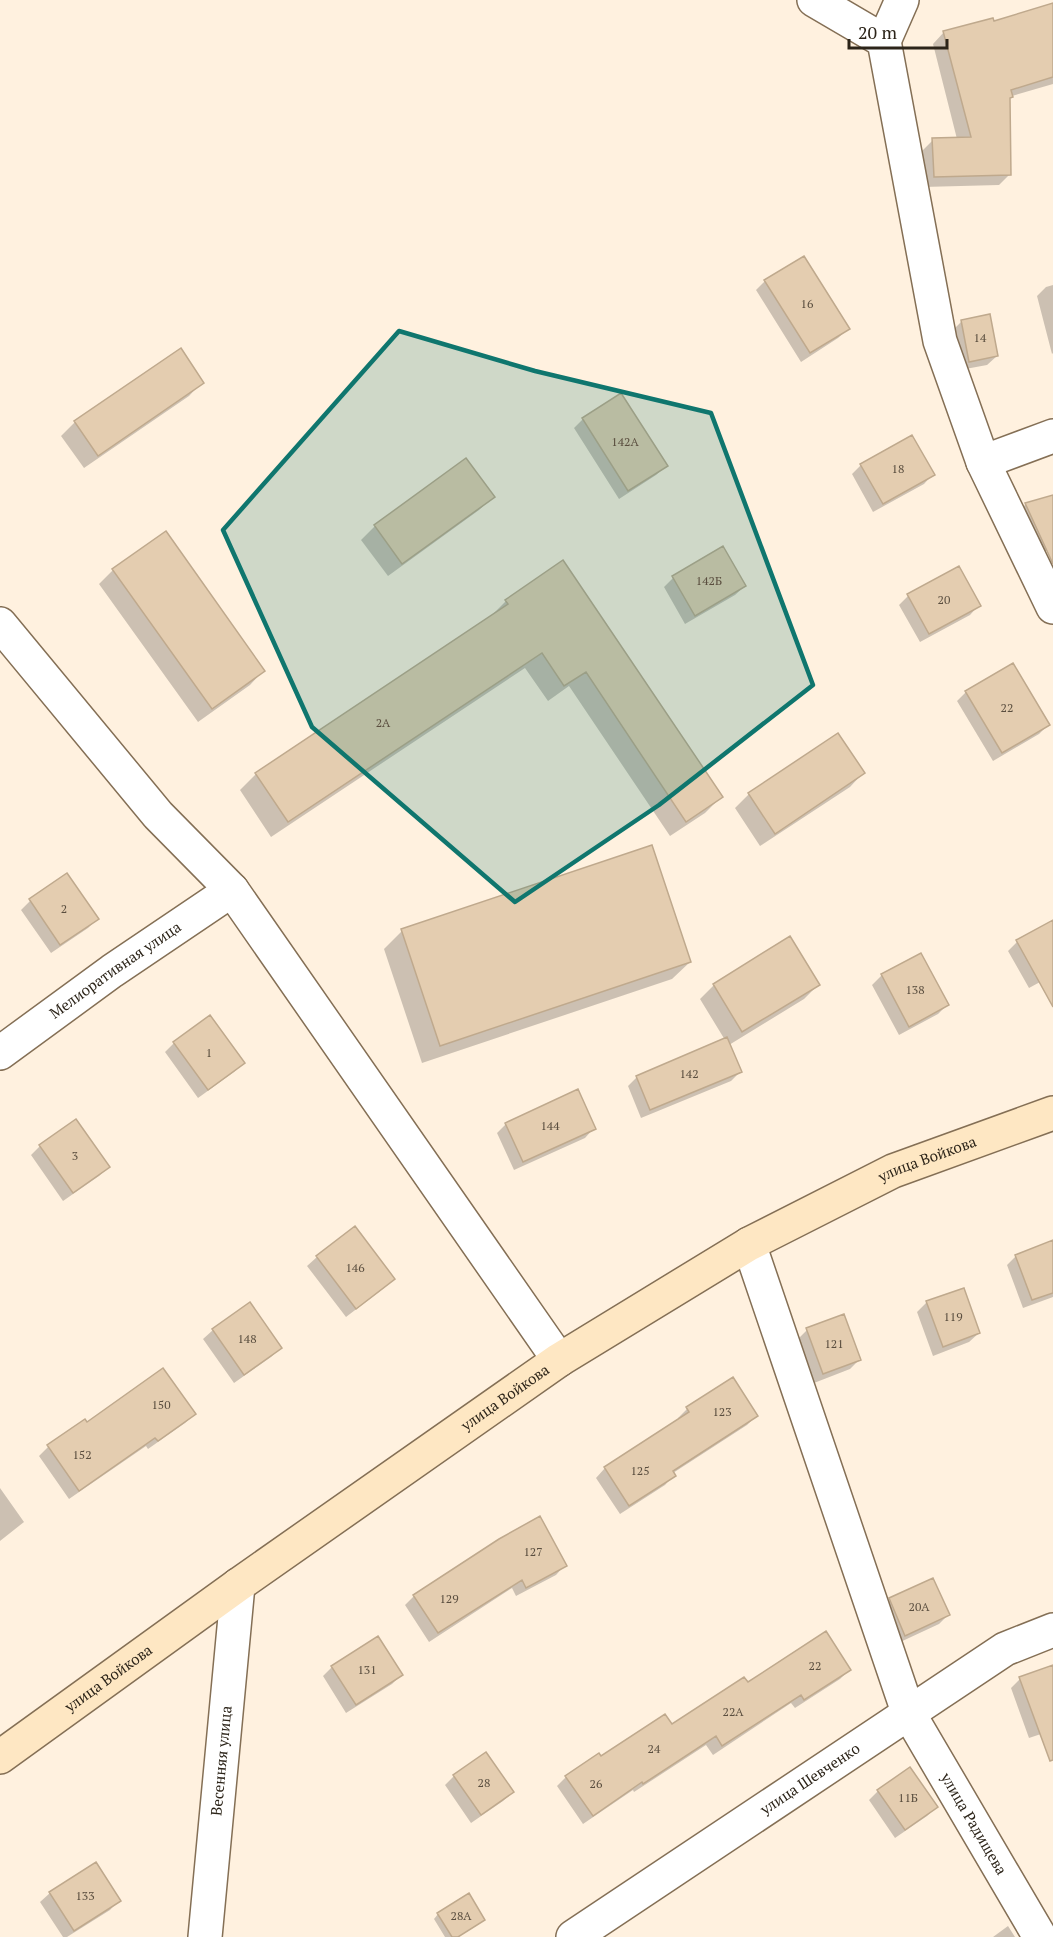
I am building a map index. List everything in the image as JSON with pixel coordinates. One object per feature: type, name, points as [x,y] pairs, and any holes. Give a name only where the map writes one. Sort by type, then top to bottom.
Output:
[{"type":"main road","name":"улица Войкова","points":[[0,1757],[238,1585],[559,1360],[749,1244],[893,1171],[1053,1113]]},
{"type":"street","points":[[814,0],[884,40]]},
{"type":"street","points":[[902,0],[884,40],[940,340],[983,462],[1053,607]]},
{"type":"street","points":[[983,462],[1053,436]]},
{"type":"street","points":[[0,624],[158,815],[232,890],[559,1360]]},
{"type":"street","name":"Мелиоративная улица","points":[[0,1053],[112,971],[232,890]]},
{"type":"street","name":"улица Радищева","points":[[749,1244],[908,1712],[1040,1937]]},
{"type":"street","name":"Весенняя улица","points":[[205,1937],[238,1585]]},
{"type":"street","name":"улица Шевченко","points":[[573,1937],[1005,1648],[1053,1630]]},
{"type":"highlighted area","points":[[399,331],[535,371],[711,413],[813,685],[659,805],[515,902],[312,727],[223,530]]},
{"type":"building","points":[[1053,3],[1053,77],[1011,90],[1013,97],[1010,98],[1011,175],[934,177],[932,138],[971,137],[943,31],[993,18],[994,21]]},
{"type":"building","points":[[804,256],[850,329],[810,353],[764,280]]},
{"type":"building","points":[[990,314],[998,356],[969,362],[961,320]]},
{"type":"building","points":[[181,348],[204,383],[98,456],[74,421]]},
{"type":"building","points":[[621,393],[668,466],[628,491],[582,418]]},
{"type":"building","points":[[912,435],[935,475],[883,504],[860,464]]},
{"type":"building","points":[[466,458],[495,497],[402,564],[374,525]]},
{"type":"building","points":[[1053,495],[1053,564],[1025,503]]},
{"type":"building","points":[[166,531],[265,671],[212,709],[112,569]]},
{"type":"building","points":[[723,546],[746,586],[695,616],[672,576]]},
{"type":"building","points":[[563,560],[723,797],[686,822],[586,672],[564,686],[542,653],[288,822],[255,773],[508,604],[505,600]]},
{"type":"building","points":[[959,566],[981,606],[929,634],[907,594]]},
{"type":"building","points":[[1013,663],[1050,725],[1002,753],[965,691]]},
{"type":"building","points":[[838,733],[865,773],[775,834],[748,793]]},
{"type":"building","points":[[652,845],[691,962],[440,1046],[401,929]]},
{"type":"building","points":[[67,873],[99,919],[60,945],[29,899]]},
{"type":"building","points":[[1053,920],[1053,1007],[1016,940]]},
{"type":"building","points":[[790,936],[820,985],[742,1032],[713,984]]},
{"type":"building","points":[[921,953],[949,1005],[909,1027],[881,974]]},
{"type":"building","points":[[210,1015],[245,1063],[208,1090],[173,1042]]},
{"type":"building","points":[[727,1037],[742,1072],[650,1110],[636,1076]]},
{"type":"building","points":[[578,1089],[596,1129],[523,1162],[505,1123]]},
{"type":"building","points":[[76,1119],[110,1167],[73,1193],[39,1145]]},
{"type":"building","points":[[355,1226],[395,1279],[356,1309],[316,1256]]},
{"type":"building","points":[[1053,1240],[1053,1293],[1032,1300],[1015,1255]]},
{"type":"building","points":[[964,1288],[980,1333],[943,1347],[926,1301]]},
{"type":"building","points":[[250,1302],[282,1348],[244,1375],[212,1329]]},
{"type":"building","points":[[844,1314],[861,1360],[823,1374],[806,1328]]},
{"type":"building","points":[[163,1368],[196,1414],[158,1441],[155,1438],[79,1491],[47,1445],[85,1419],[87,1422]]},
{"type":"building","points":[[733,1377],[758,1416],[673,1471],[676,1476],[629,1506],[604,1467],[689,1412],[686,1407]]},
{"type":"building","points":[[540,1516],[567,1566],[526,1588],[522,1580],[438,1633],[413,1595],[499,1539]]},
{"type":"building","points":[[933,1578],[950,1615],[905,1636],[889,1598]]},
{"type":"building","points":[[826,1631],[851,1670],[804,1700],[801,1695],[722,1746],[716,1736],[593,1816],[565,1776],[599,1753],[601,1756],[665,1714],[672,1724],[744,1677],[748,1682]]},
{"type":"building","points":[[378,1636],[403,1675],[356,1705],[331,1666]]},
{"type":"building","points":[[1053,1665],[1053,1760],[1050,1761],[1019,1677]]},
{"type":"building","points":[[486,1752],[514,1792],[481,1815],[453,1775]]},
{"type":"building","points":[[910,1767],[938,1807],[905,1830],[877,1790]]},
{"type":"building","points":[[96,1862],[121,1901],[74,1931],[49,1892]]},
{"type":"building","points":[[469,1893],[485,1920],[458,1937],[452,1937],[437,1913]]}]
